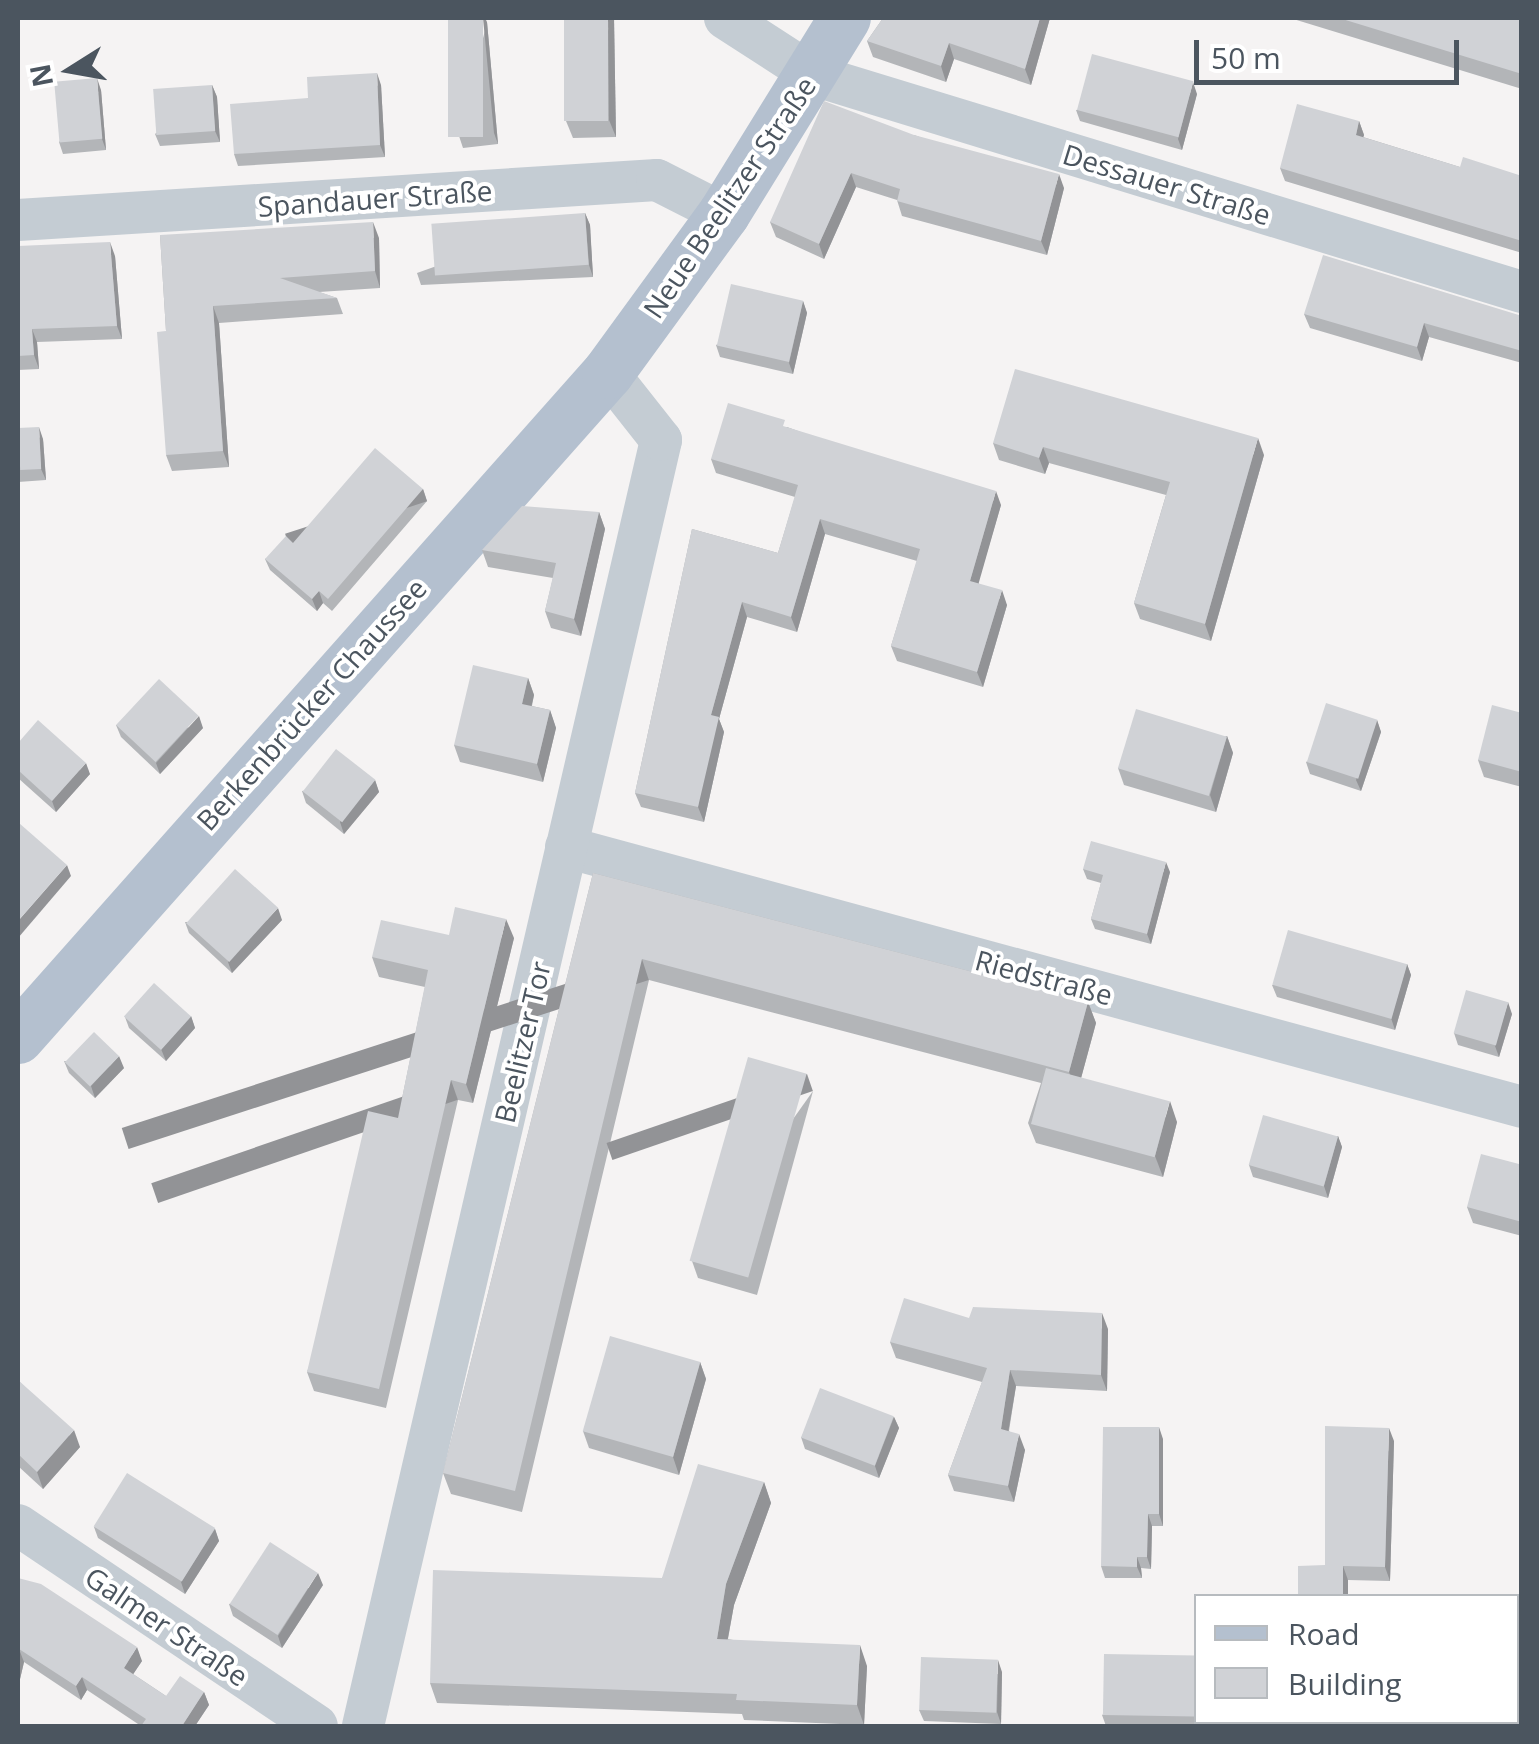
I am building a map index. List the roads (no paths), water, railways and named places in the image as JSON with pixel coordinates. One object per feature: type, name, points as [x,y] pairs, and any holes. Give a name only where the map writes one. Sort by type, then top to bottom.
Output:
[{"type":"main road","name":"Neue Beelitzer Straße","points":[[608,374],[724,214],[845,18]]},
{"type":"main road","name":"Berkenbrücker Chaussee","points":[[18,1038],[608,374]]},
{"type":"street","name":"Dessauer Straße","points":[[725,18],[813,75],[1522,292]]},
{"type":"street","name":"Spandauer Straße","points":[[18,220],[656,180],[724,214]]},
{"type":"street","name":"Beelitzer Tor","points":[[363,1726],[662,440],[608,374]]},
{"type":"street","name":"Riedstraße","points":[[566,847],[1522,1108]]},
{"type":"street","name":"Galmer Straße","points":[[18,1525],[317,1726]]}]
